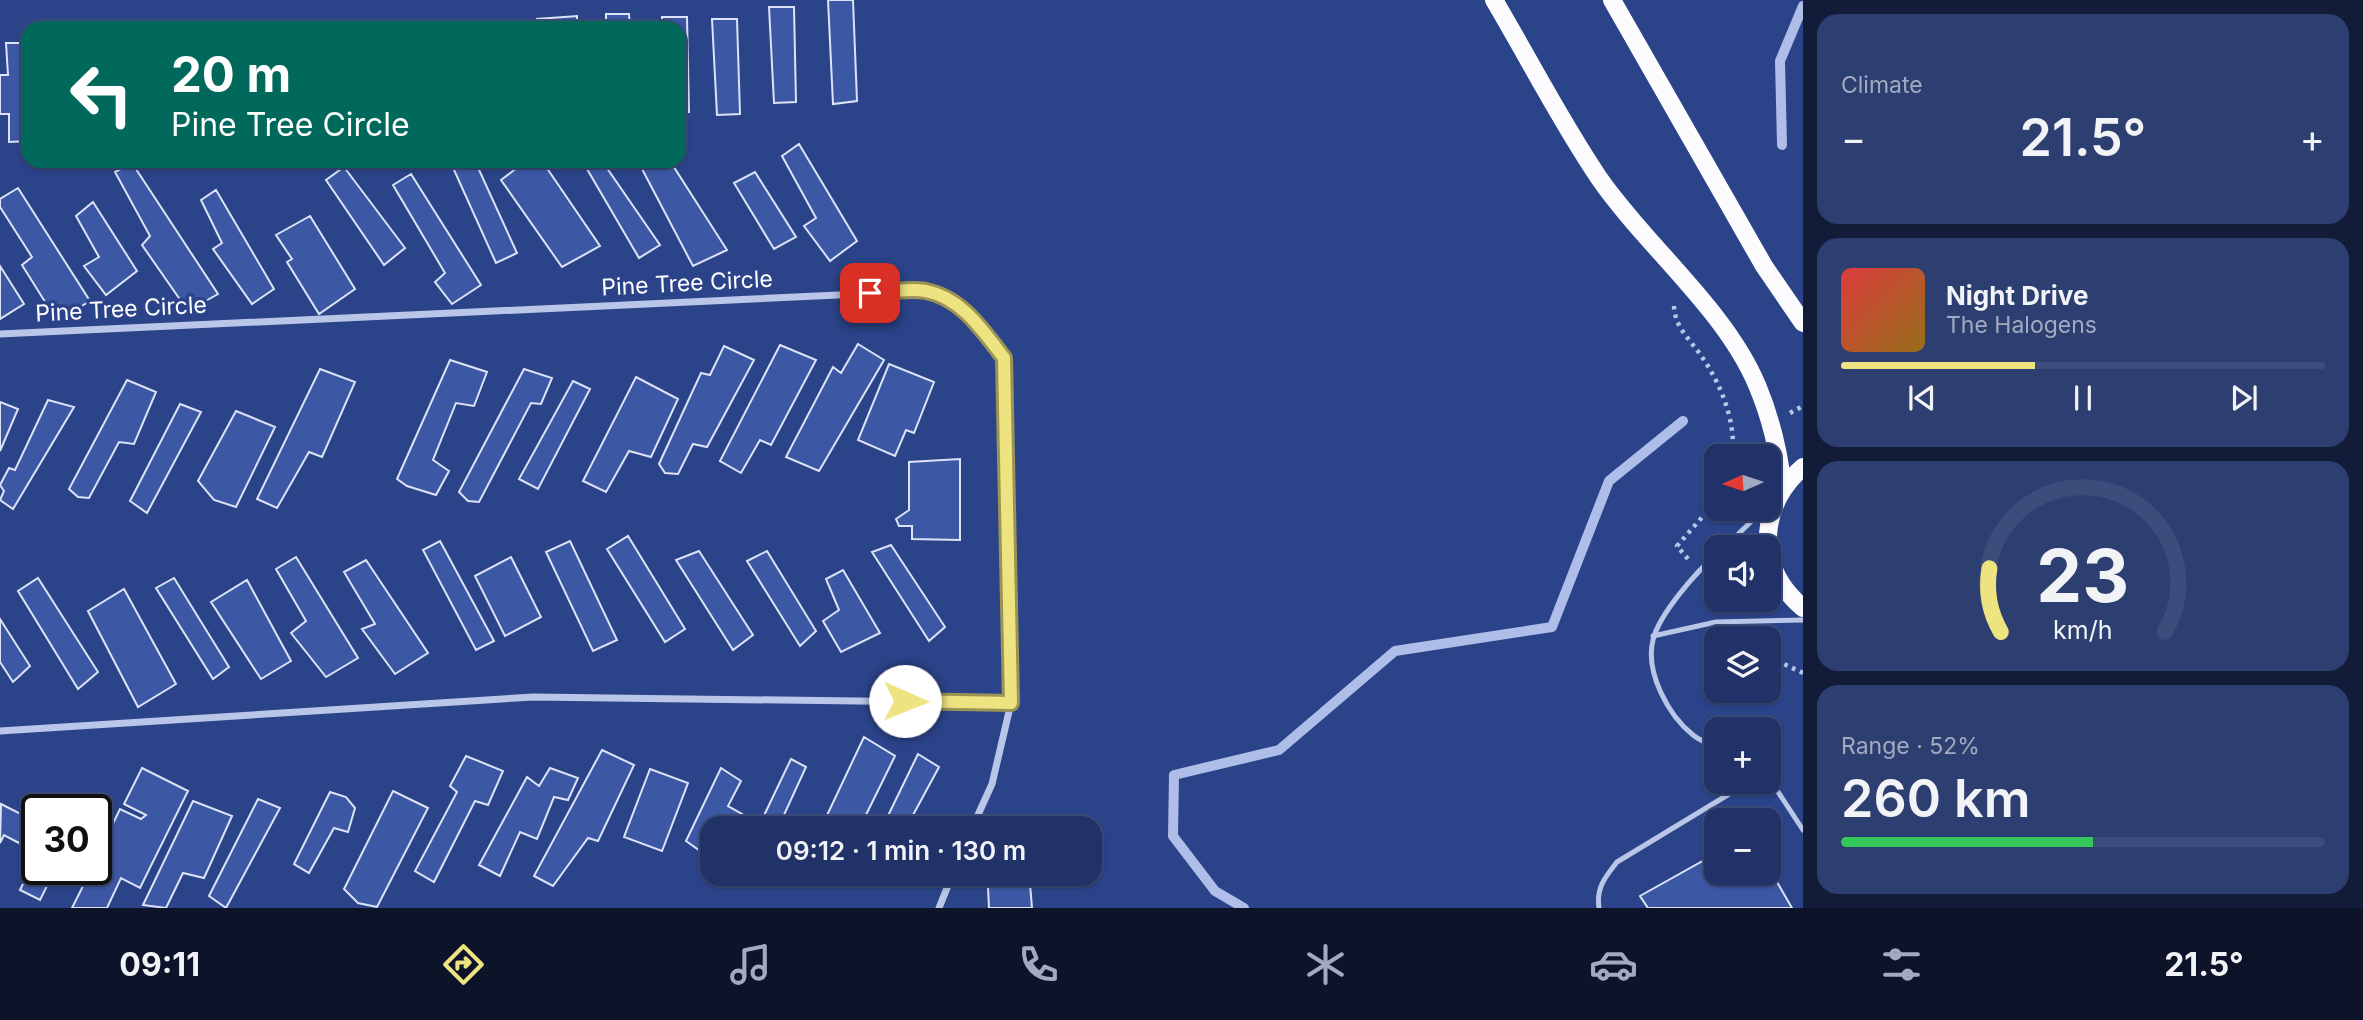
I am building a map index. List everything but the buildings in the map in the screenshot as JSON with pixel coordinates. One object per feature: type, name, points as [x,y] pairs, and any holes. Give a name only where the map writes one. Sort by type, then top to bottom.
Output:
[{"type":"main road","points":[[1494,0],[1600,179],[1700,299],[1744,361],[1757,383],[1776,444]]},
{"type":"main road","points":[[1612,0],[1764,266],[1803,323]]},
{"type":"main road","points":[[1782,490],[1803,467]]},
{"type":"main road","points":[[1781,584],[1787,594],[1803,608]]},
{"type":"street","name":"Pine Tree Circle","points":[[0,334],[925,291],[945,298],[971,315],[1004,358],[1011,703],[992,784],[977,816]]},
{"type":"street","points":[[0,731],[533,697],[1011,703]]},
{"type":"street","points":[[939,908],[948,886]]},
{"type":"lane","points":[[1737,535],[1751,522]]},
{"type":"lane","points":[[1704,565],[1697,571],[1653,636],[1650,656],[1665,704],[1693,736],[1704,741]]},
{"type":"lane","points":[[1653,636],[1716,622],[1803,620]]},
{"type":"lane","points":[[1599,908],[1597,894],[1604,878],[1618,862],[1729,794]]},
{"type":"lane","points":[[1779,794],[1803,830]]},
{"type":"path","points":[[1675,322],[1705,361],[1721,394],[1731,426],[1732,444]]},
{"type":"path","points":[[1704,515],[1677,546],[1713,591],[1716,622]]},
{"type":"path","points":[[1781,663],[1803,673]]},
{"type":"waterway","points":[[1782,145],[1780,61],[1803,6]]},
{"type":"waterway","points":[[1244,908],[1215,891],[1173,836],[1174,775],[1279,750],[1395,651],[1552,627],[1609,481],[1683,421]]},
{"type":"route","points":[[870,293],[925,291],[945,298],[971,315],[1004,358],[1011,703],[905,701]]}]
